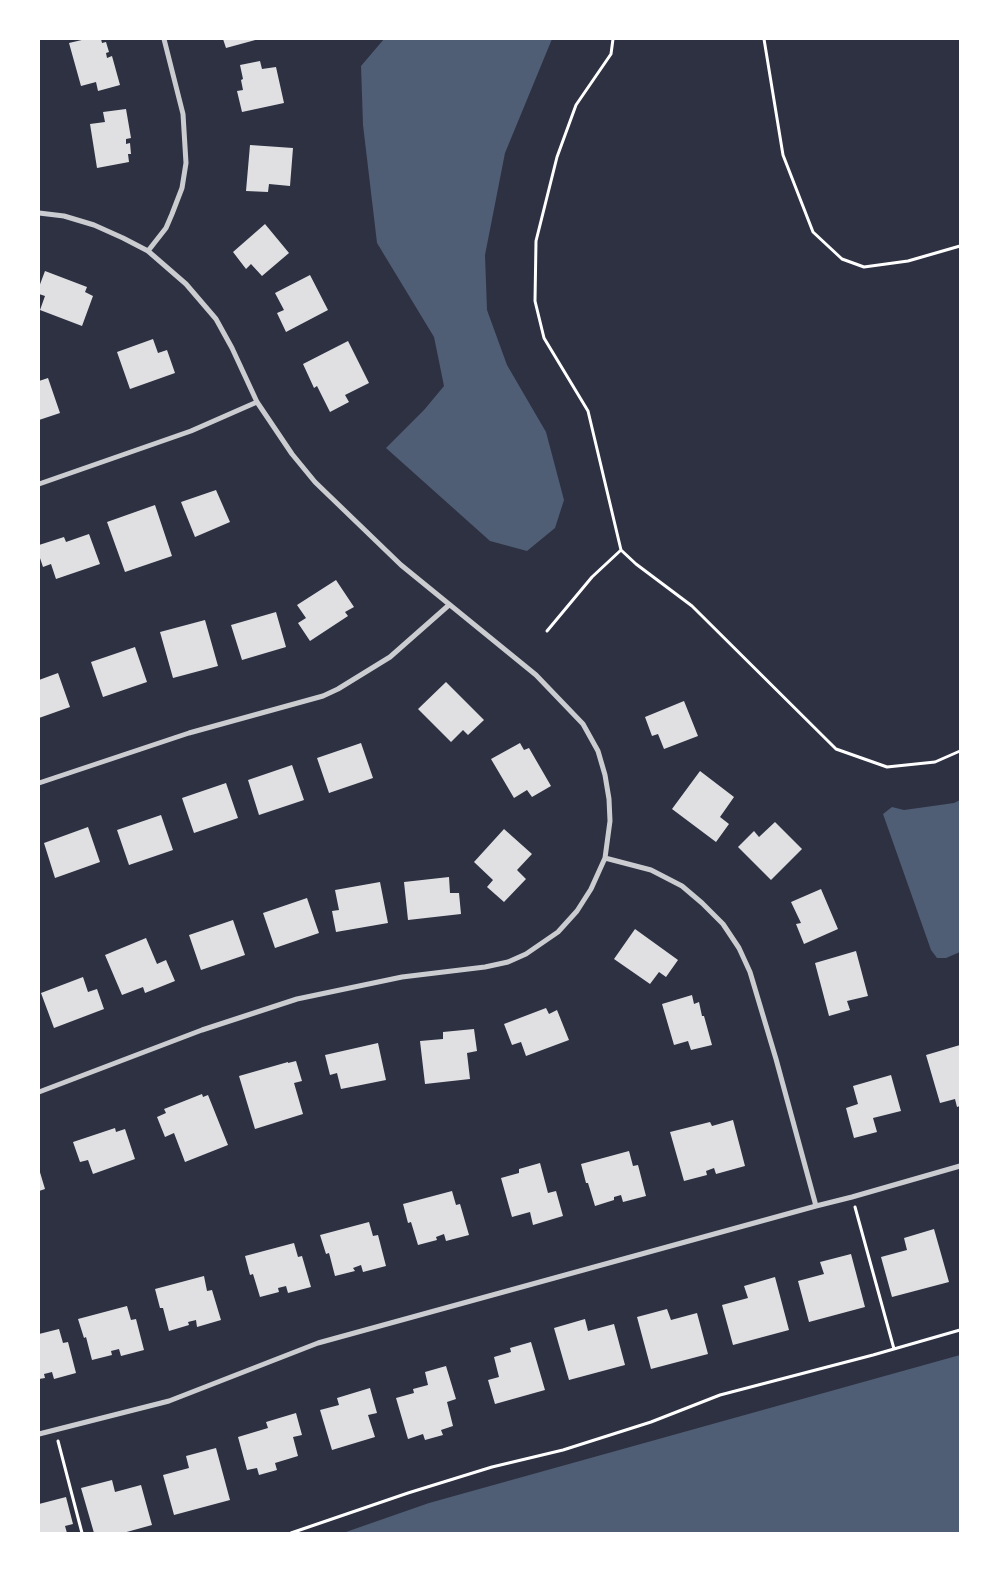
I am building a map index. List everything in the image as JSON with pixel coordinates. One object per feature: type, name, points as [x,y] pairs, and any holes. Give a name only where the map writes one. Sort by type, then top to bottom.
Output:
[{"type":"street","points":[[148,251],[166,228],[182,188],[186,163],[183,114],[164,39]]},
{"type":"street","points":[[39,213],[64,216],[94,226],[148,251],[186,284],[216,319],[258,402],[292,454],[315,482],[401,565],[536,675],[582,724],[598,751],[608,791],[610,821],[605,858],[591,889],[577,911],[558,932],[526,954],[508,962],[485,967],[402,977],[297,999],[202,1030],[39,1092]]},
{"type":"street","points":[[39,484],[191,431],[258,402]]},
{"type":"street","points":[[39,784],[189,733],[323,696],[390,657],[449,605]]},
{"type":"street","points":[[605,858],[651,870],[682,886],[723,924],[739,948],[750,972],[771,1042],[816,1206]]},
{"type":"street","points":[[39,1434],[169,1401],[318,1343],[960,1166]]},
{"type":"path","points":[[613,39],[611,54],[576,105],[557,157],[536,241],[535,301],[544,338],[588,411],[621,550],[636,564],[692,606],[836,749],[887,767],[935,762],[960,751]]},
{"type":"path","points":[[764,39],[783,155],[813,232],[842,260],[864,267],[908,261],[960,246]]},
{"type":"path","points":[[547,631],[592,578],[621,550]]},
{"type":"path","points":[[852,1197],[894,1349]]},
{"type":"path","points":[[291,1533],[408,1493],[492,1468],[563,1450],[651,1422],[720,1395],[960,1330]]},
{"type":"path","points":[[56,1430],[82,1533]]},
{"type":"water","points":[[384,39],[552,39],[505,153],[485,255],[487,310],[507,365],[546,432],[564,500],[555,528],[527,551],[490,541],[386,448],[424,410],[444,386],[434,337],[377,243],[363,125],[361,66]]},
{"type":"water","points":[[960,800],[960,952],[946,958],[937,958],[931,950],[883,814],[892,807],[904,810],[954,803]]},
{"type":"water","points":[[960,1355],[960,1533],[343,1533],[429,1503]]},
{"type":"building","points":[[86,39],[101,39],[102,43],[106,42],[109,52],[106,53],[107,58],[112,56],[120,85],[98,91],[96,82],[81,86],[69,43]]},
{"type":"building","points":[[223,39],[259,39],[226,48]]},
{"type":"building","points":[[260,61],[262,69],[276,67],[284,103],[242,112],[237,91],[243,90],[240,65]]},
{"type":"building","points":[[126,109],[131,138],[126,139],[126,144],[130,143],[131,154],[128,154],[129,162],[97,168],[90,124],[105,122],[103,112]]},
{"type":"building","points":[[250,145],[293,148],[290,186],[269,184],[268,192],[246,191]]},
{"type":"building","points":[[265,224],[289,253],[262,276],[251,264],[246,269],[233,252]]},
{"type":"building","points":[[45,271],[87,287],[85,292],[93,296],[82,326],[40,310],[45,296],[39,294],[39,287]]},
{"type":"building","points":[[310,275],[328,310],[286,332],[277,313],[284,310],[275,293]]},
{"type":"building","points":[[153,339],[158,353],[167,350],[175,373],[130,389],[117,352]]},
{"type":"building","points":[[348,341],[369,383],[345,395],[349,402],[330,412],[317,386],[314,388],[303,364]]},
{"type":"building","points":[[48,378],[60,413],[39,420],[39,381]]},
{"type":"building","points":[[216,490],[230,522],[195,537],[181,502]]},
{"type":"building","points":[[155,505],[172,556],[125,572],[107,522]]},
{"type":"building","points":[[89,534],[100,564],[56,579],[51,564],[43,567],[39,555],[39,545],[64,537],[66,542]]},
{"type":"building","points":[[336,580],[354,607],[345,612],[348,616],[310,641],[298,623],[306,618],[297,605]]},
{"type":"building","points":[[276,612],[286,647],[242,660],[231,625]]},
{"type":"building","points":[[205,620],[218,666],[173,678],[160,632]]},
{"type":"building","points":[[135,647],[147,682],[103,697],[91,662]]},
{"type":"building","points":[[58,673],[70,707],[39,718],[39,680]]},
{"type":"building","points":[[446,682],[484,720],[468,735],[463,730],[451,742],[418,709]]},
{"type":"building","points":[[684,701],[698,736],[664,749],[658,734],[652,736],[645,717]]},
{"type":"building","points":[[361,743],[373,778],[329,793],[317,758]]},
{"type":"building","points":[[520,743],[524,750],[529,748],[551,786],[532,797],[527,790],[514,798],[491,759]]},
{"type":"building","points":[[292,765],[304,800],[259,815],[248,780]]},
{"type":"building","points":[[700,771],[734,797],[720,817],[729,824],[716,842],[672,809]]},
{"type":"building","points":[[226,783],[238,818],[194,833],[182,798]]},
{"type":"building","points":[[161,815],[173,850],[129,865],[117,830]]},
{"type":"building","points":[[775,822],[802,849],[771,880],[738,847],[754,831],[759,837]]},
{"type":"building","points":[[88,827],[100,862],[55,878],[44,843]]},
{"type":"building","points":[[504,829],[532,854],[517,870],[526,879],[504,902],[487,887],[493,880],[474,862]]},
{"type":"building","points":[[449,877],[450,893],[459,893],[461,914],[408,920],[404,882]]},
{"type":"building","points":[[380,882],[388,923],[336,932],[332,911],[339,910],[335,890]]},
{"type":"building","points":[[821,889],[838,929],[804,944],[796,924],[801,923],[791,902]]},
{"type":"building","points":[[307,898],[319,933],[275,948],[263,913]]},
{"type":"building","points":[[233,920],[245,955],[201,970],[189,935]]},
{"type":"building","points":[[635,929],[678,960],[666,977],[659,972],[650,984],[614,959]]},
{"type":"building","points":[[146,938],[157,964],[166,960],[175,981],[145,993],[143,987],[122,995],[105,955]]},
{"type":"building","points":[[856,951],[868,996],[847,1001],[850,1010],[829,1016],[815,963]]},
{"type":"building","points":[[83,977],[88,992],[97,989],[104,1009],[54,1028],[41,993]]},
{"type":"building","points":[[692,995],[694,1004],[699,1002],[712,1045],[691,1050],[688,1041],[674,1045],[662,1004]]},
{"type":"building","points":[[546,1008],[549,1014],[557,1010],[569,1040],[526,1056],[521,1042],[512,1045],[504,1024]]},
{"type":"building","points":[[474,1029],[477,1051],[467,1053],[470,1079],[425,1084],[420,1041],[443,1039],[443,1032]]},
{"type":"building","points":[[378,1043],[386,1080],[341,1089],[337,1073],[330,1075],[325,1055]]},
{"type":"building","points":[[960,1045],[960,1106],[957,1107],[955,1099],[940,1103],[926,1055]]},
{"type":"building","points":[[296,1061],[302,1081],[294,1083],[303,1114],[255,1129],[239,1076]]},
{"type":"building","points":[[891,1075],[901,1111],[873,1118],[877,1132],[854,1138],[846,1108],[858,1104],[853,1086]]},
{"type":"building","points":[[202,1094],[203,1097],[208,1095],[228,1145],[185,1162],[174,1133],[165,1137],[157,1117],[166,1113],[164,1109]]},
{"type":"building","points":[[733,1120],[745,1166],[716,1174],[714,1168],[706,1171],[707,1175],[684,1181],[670,1132],[710,1122],[712,1126]]},
{"type":"building","points":[[115,1128],[116,1132],[125,1129],[135,1159],[93,1174],[88,1160],[80,1162],[73,1142]]},
{"type":"building","points":[[629,1151],[633,1166],[638,1165],[646,1196],[623,1202],[621,1195],[614,1197],[614,1200],[595,1206],[581,1164]]},
{"type":"building","points":[[540,1163],[548,1193],[556,1191],[563,1216],[533,1225],[530,1212],[512,1217],[501,1178],[519,1173],[519,1169]]},
{"type":"building","points":[[39,1169],[45,1189],[39,1191]]},
{"type":"building","points":[[452,1191],[456,1205],[460,1204],[469,1235],[446,1241],[444,1234],[436,1237],[437,1240],[418,1245],[411,1222],[408,1223],[403,1204]]},
{"type":"building","points":[[369,1222],[373,1236],[378,1235],[386,1266],[363,1272],[361,1265],[353,1268],[355,1271],[335,1276],[329,1253],[326,1254],[320,1235]]},
{"type":"building","points":[[934,1229],[949,1282],[892,1297],[881,1257],[907,1250],[904,1238]]},
{"type":"building","points":[[294,1243],[298,1257],[302,1256],[311,1287],[288,1293],[286,1286],[278,1288],[279,1292],[260,1297],[253,1274],[250,1275],[245,1256]]},
{"type":"building","points":[[851,1254],[865,1307],[809,1322],[798,1281],[824,1274],[820,1262]]},
{"type":"building","points":[[204,1276],[207,1291],[212,1290],[221,1320],[197,1327],[196,1320],[188,1322],[189,1325],[169,1331],[163,1308],[160,1308],[155,1289]]},
{"type":"building","points":[[775,1277],[789,1330],[733,1345],[722,1305],[748,1298],[744,1286]]},
{"type":"building","points":[[127,1306],[131,1320],[136,1319],[144,1350],[121,1356],[119,1349],[111,1351],[112,1355],[92,1360],[86,1337],[84,1338],[78,1319]]},
{"type":"building","points":[[667,1309],[671,1320],[697,1313],[708,1354],[651,1369],[637,1317]]},
{"type":"building","points":[[585,1319],[588,1331],[614,1324],[625,1365],[569,1380],[554,1328]]},
{"type":"building","points":[[59,1329],[63,1343],[68,1342],[76,1373],[54,1379],[52,1372],[44,1374],[45,1378],[39,1379],[39,1334]]},
{"type":"building","points":[[531,1342],[545,1390],[495,1404],[488,1380],[499,1377],[494,1357],[511,1352],[510,1348]]},
{"type":"building","points":[[446,1366],[456,1399],[447,1402],[453,1426],[441,1430],[443,1435],[425,1440],[423,1434],[408,1439],[396,1398],[414,1393],[413,1389],[428,1385],[425,1372]]},
{"type":"building","points":[[370,1388],[377,1413],[368,1415],[375,1437],[332,1450],[320,1410],[339,1405],[337,1398]]},
{"type":"building","points":[[296,1413],[302,1435],[293,1437],[298,1456],[275,1463],[277,1470],[259,1475],[257,1468],[247,1470],[238,1437],[268,1428],[266,1422]]},
{"type":"building","points":[[216,1448],[230,1500],[174,1515],[163,1475],[189,1468],[186,1456]]},
{"type":"building","points":[[112,1480],[115,1492],[141,1485],[152,1525],[123,1533],[94,1533],[81,1488]]},
{"type":"building","points":[[66,1497],[73,1524],[65,1526],[67,1533],[39,1533],[39,1504]]}]
